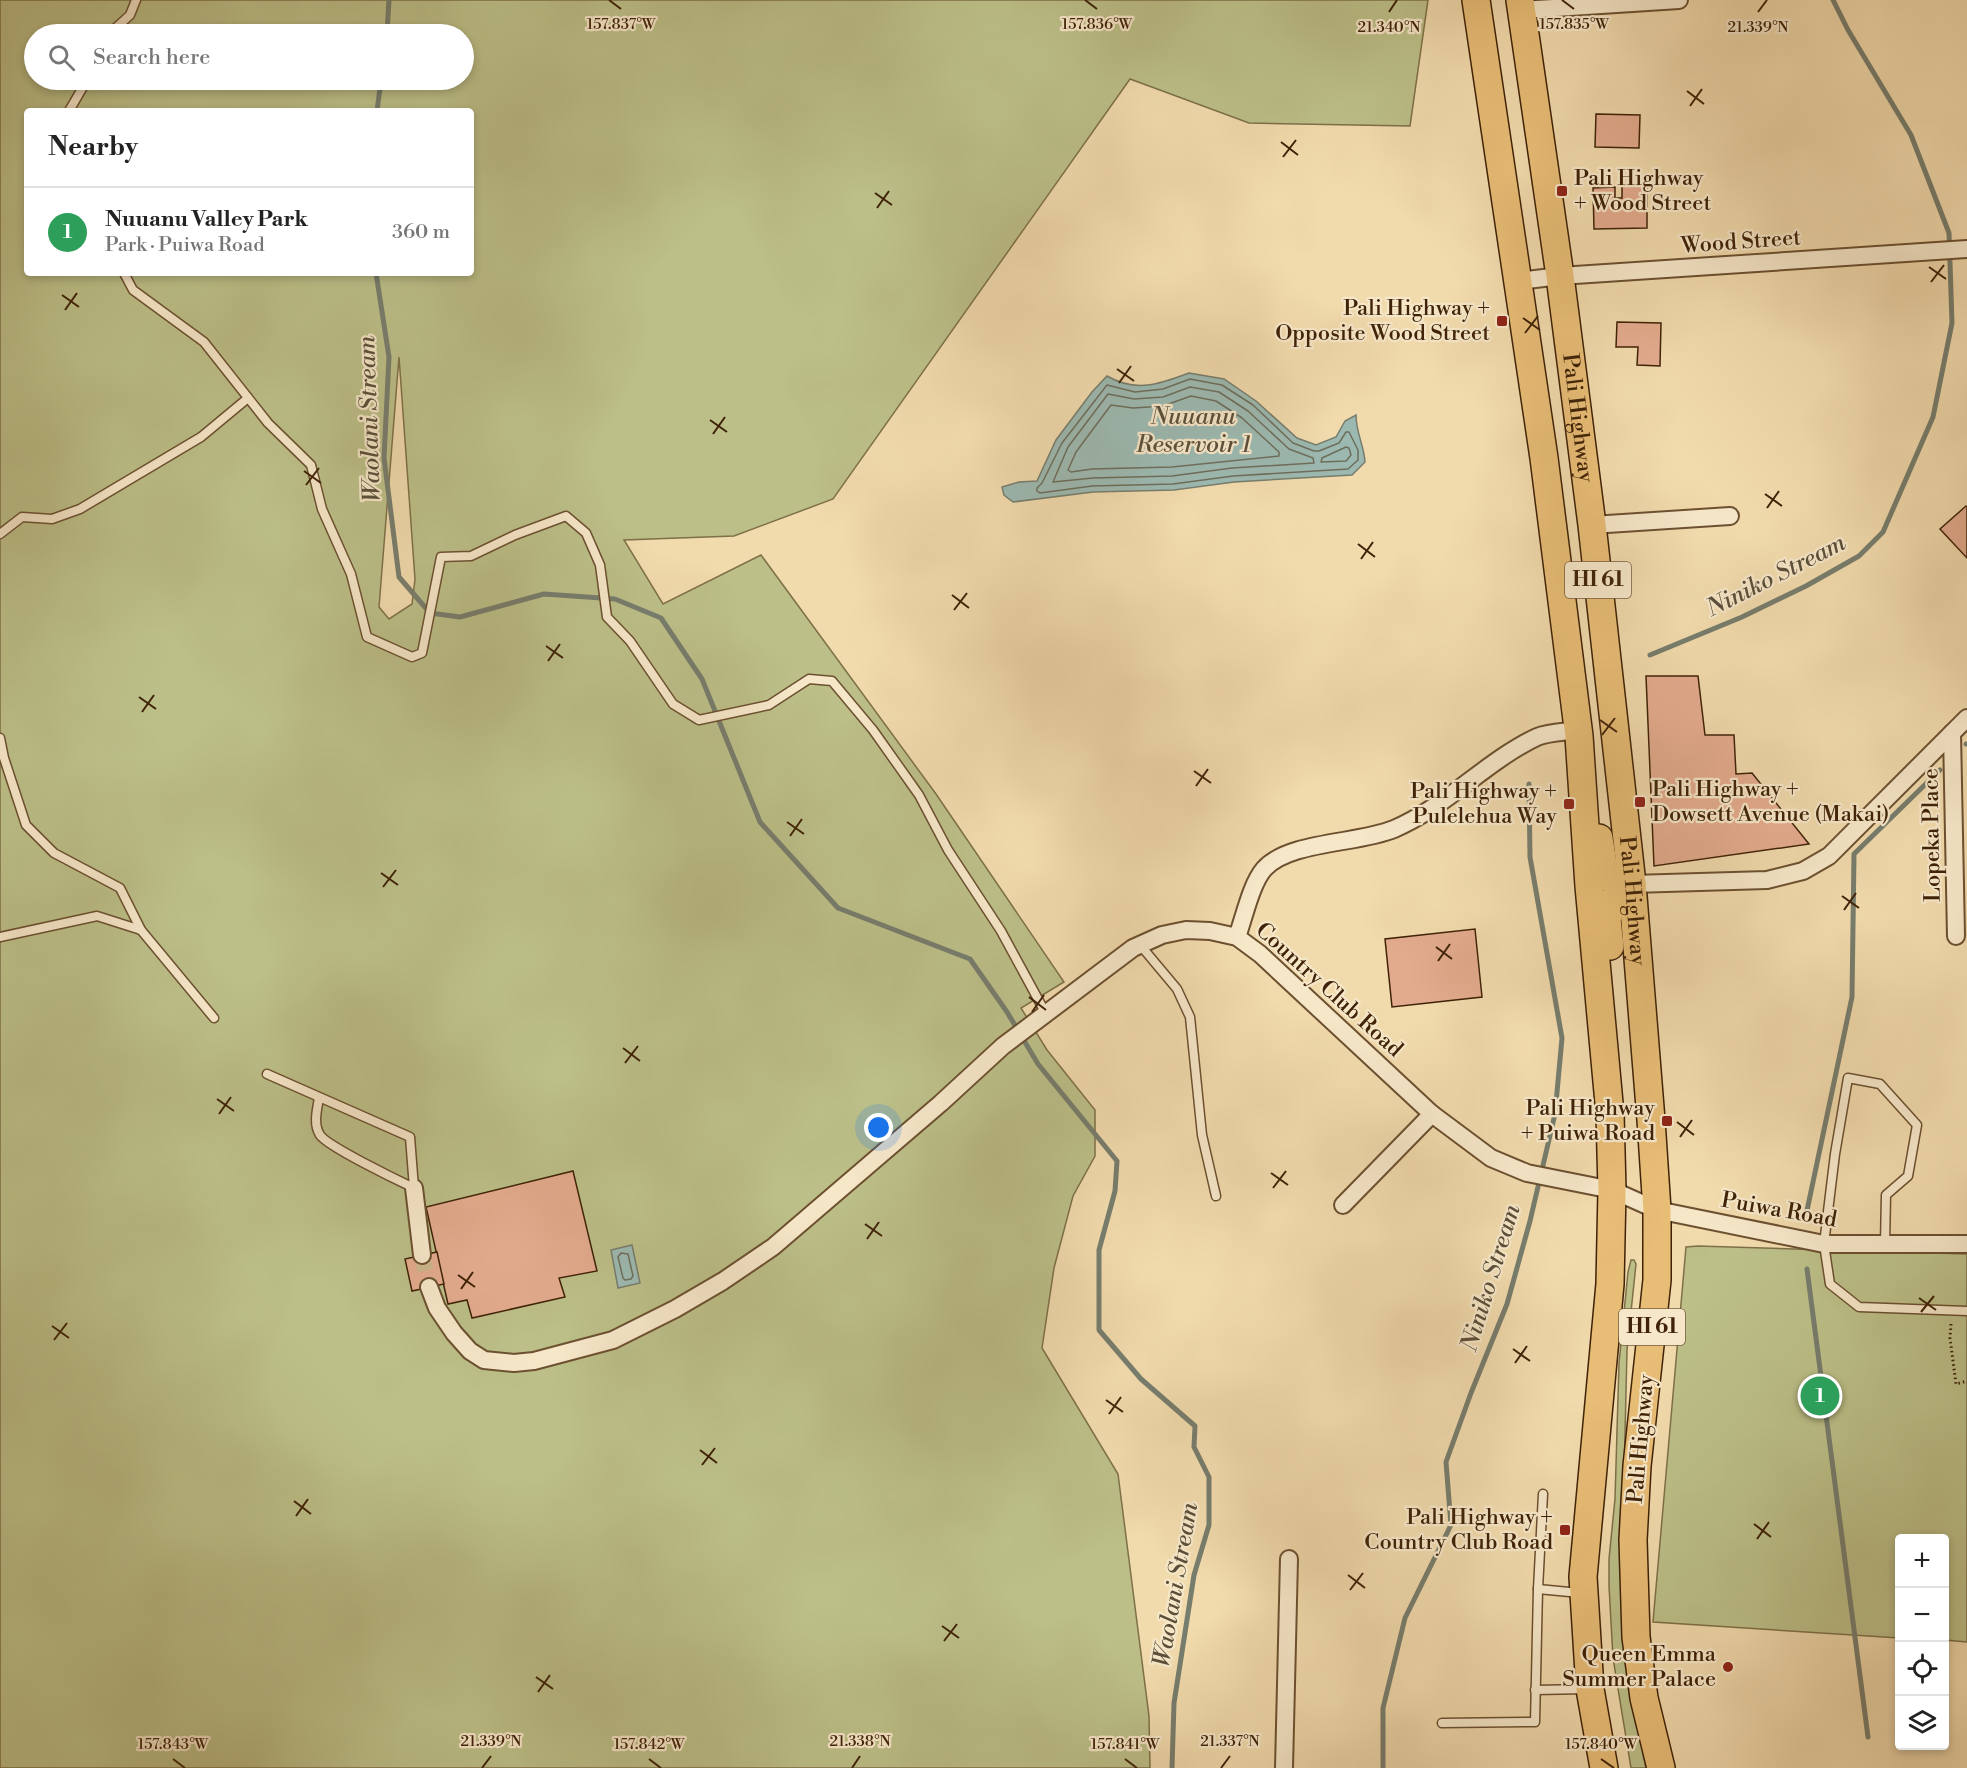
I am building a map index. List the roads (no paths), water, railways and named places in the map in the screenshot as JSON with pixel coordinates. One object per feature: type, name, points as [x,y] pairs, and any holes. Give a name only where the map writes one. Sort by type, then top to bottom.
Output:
[{"type":"highway","name":"Pali Highway","points":[[1476,0],[1545,458],[1578,733],[1589,886],[1610,1114],[1612,1190],[1610,1284],[1583,1577],[1590,1689],[1604,1768]]},
{"type":"highway","name":"Pali Highway","points":[[1522,3],[1592,525],[1632,884],[1657,1210],[1658,1280],[1636,1466],[1633,1540],[1636,1637],[1644,1698],[1661,1768]]},
{"type":"highway","points":[[1578,733],[1593,748],[1599,837],[1604,870],[1612,880],[1632,884]]},
{"type":"highway","points":[[1601,1013],[1612,994],[1607,920],[1612,901],[1632,884]]},
{"type":"street","points":[[1522,3],[1679,0]]},
{"type":"street","name":"Wood Street","points":[[1519,281],[1560,276],[1967,249]]},
{"type":"street","points":[[1592,525],[1730,516]]},
{"type":"street","points":[[1632,884],[1767,880],[1803,871],[1829,856],[1967,718]]},
{"type":"street","points":[[1237,937],[1257,881],[1264,868],[1280,857],[1293,851],[1357,840],[1393,829],[1418,816],[1539,736],[1578,733]]},
{"type":"street","name":"Lopeka Place","points":[[1952,733],[1956,936]]},
{"type":"street","name":"Country Club Road","points":[[429,1287],[437,1308],[454,1333],[470,1351],[484,1360],[514,1363],[534,1361],[613,1340],[675,1309],[723,1281],[773,1247],[1003,1046],[1040,1017],[1132,948],[1162,935],[1186,930],[1210,931],[1237,937],[1260,954],[1432,1114],[1491,1158],[1527,1173],[1612,1190],[1657,1210]]},
{"type":"street","points":[[1343,1205],[1432,1114]]},
{"type":"street","points":[[414,1188],[422,1255]]},
{"type":"street","name":"Puiwa Road","points":[[1657,1210],[1824,1244],[1967,1244]]},
{"type":"street","points":[[1284,1768],[1289,1559]]},
{"type":"lane","points":[[120,24],[130,15],[136,0]]},
{"type":"lane","points":[[71,108],[81,90]]},
{"type":"lane","points":[[126,276],[133,290],[204,342],[268,423],[311,465],[322,509],[351,574],[367,637],[412,657],[423,653],[441,557],[471,556],[515,535],[566,516],[586,533],[600,565],[607,617],[630,641],[673,704],[699,720],[706,719],[769,705],[808,679],[832,681],[873,730],[919,795],[948,850],[1001,930],[1040,1017]]},
{"type":"lane","points":[[0,534],[22,517],[52,519],[80,509],[201,437],[248,398]]},
{"type":"lane","points":[[0,738],[4,758],[26,825],[54,853],[120,888],[141,930],[214,1018]]},
{"type":"lane","points":[[0,937],[97,916],[141,930]]},
{"type":"lane","points":[[1141,946],[1177,989],[1190,1017],[1202,1135],[1216,1196]]},
{"type":"lane","points":[[267,1074],[410,1137],[414,1188]]},
{"type":"lane","points":[[1885,1244],[1886,1195],[1908,1176],[1917,1125],[1880,1084],[1848,1078],[1835,1154],[1824,1244],[1830,1284],[1858,1307],[1967,1311]]},
{"type":"lane","points":[[319,1098],[315,1124],[320,1137],[414,1188]]},
{"type":"lane","points":[[1442,1724],[1535,1722],[1543,1494]]},
{"type":"lane","points":[[1538,1589],[1584,1593]]},
{"type":"lane","points":[[1535,1690],[1590,1689]]},
{"type":"water","name":"Nuuanu Reservoir 1","points":[[1189,373],[1224,379],[1256,401],[1297,438],[1316,445],[1336,437],[1345,421],[1356,415],[1365,462],[1352,475],[1234,482],[1174,490],[1093,492],[1013,502],[1004,495],[1002,487],[1019,482],[1037,481],[1056,440],[1107,376],[1128,384],[1148,385]]},
{"type":"water","points":[[632,1245],[640,1283],[618,1288],[611,1250]]},
{"type":"waterway","name":"Waolani Stream","points":[[388,24],[389,0]]},
{"type":"waterway","name":"Niniko Stream","points":[[1650,655],[1742,617],[1806,586],[1859,556],[1883,532],[1933,417],[1952,323],[1949,233],[1911,135],[1848,30],[1833,0]]},
{"type":"waterway","name":"Waolani Stream","points":[[377,108],[380,90]]},
{"type":"waterway","name":"Waolani Stream","points":[[376,276],[389,357],[384,458],[399,577],[430,613],[460,617],[544,594],[615,599],[661,618],[702,679],[760,822],[838,908],[970,959],[1007,1012],[1038,1064],[1117,1161],[1115,1191],[1099,1250],[1099,1330],[1141,1379],[1195,1426],[1194,1447],[1209,1477],[1209,1525],[1194,1575],[1174,1703],[1172,1768]]},
{"type":"waterway","points":[[1805,1220],[1852,997],[1854,854],[1940,770]]},
{"type":"waterway","name":"Niniko Stream","points":[[1383,1768],[1383,1708],[1405,1618],[1451,1525],[1446,1462],[1507,1304],[1530,1221],[1555,1114],[1562,1038],[1530,857],[1529,784]]},
{"type":"waterway","points":[[1807,1269],[1868,1737]]},
{"type":"tunnel","points":[[422,1255],[429,1287]]},
{"type":"place","name":"Pali Highway + Wood Street","points":[[1562,191]]},
{"type":"place","name":"Pali Highway + Opposite Wood Street","points":[[1502,321]]},
{"type":"place","name":"Pali Highway + Dowsett Avenue (Makai)","points":[[1640,802]]},
{"type":"place","name":"Pali Highway + Pulelehua Way","points":[[1569,804]]},
{"type":"place","name":"Pali Highway + Puiwa Road","points":[[1667,1121]]},
{"type":"place","name":"Nuuanu Valley Park","points":[[1820,1396]]},
{"type":"place","name":"Pali Highway + Country Club Road","points":[[1565,1530]]},
{"type":"place","name":"Queen Emma Summer Palace","points":[[1728,1667]]}]
